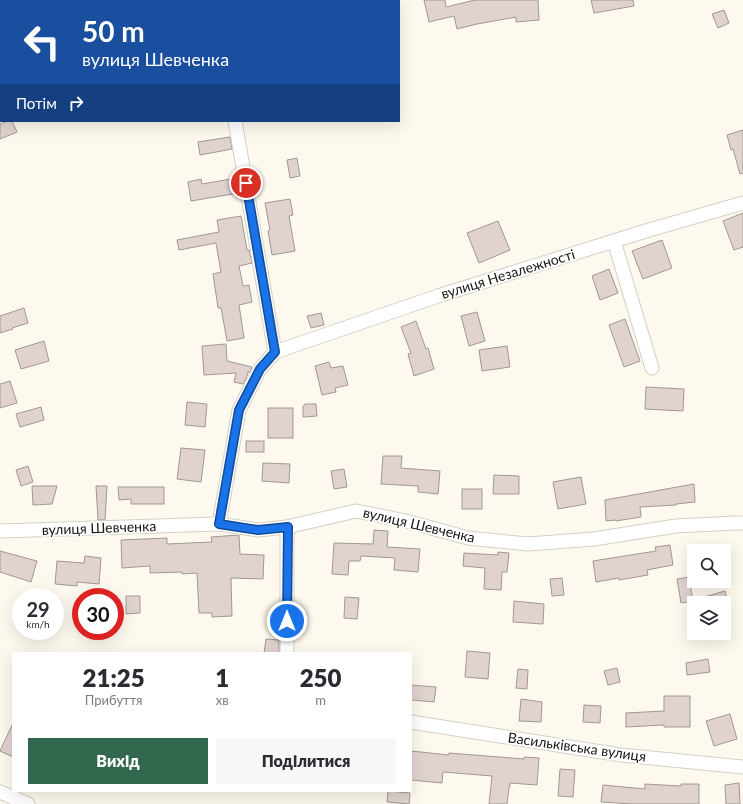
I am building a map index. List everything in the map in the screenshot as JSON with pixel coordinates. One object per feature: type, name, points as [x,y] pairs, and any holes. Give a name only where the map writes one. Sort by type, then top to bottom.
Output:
[{"type":"street","points":[[219,524],[239,410],[260,369],[275,352],[235,122]]},
{"type":"street","name":"вулиця Незалежності","points":[[275,352],[438,296],[649,230],[743,203]]},
{"type":"street","points":[[614,241],[652,368]]},
{"type":"street","name":"вулиця Шевченка","points":[[0,531],[219,524],[258,530],[288,527],[356,511],[406,521],[468,538],[528,544],[594,539],[676,526],[743,523]]},
{"type":"street","points":[[287,652],[288,527]]},
{"type":"street","name":"Васильківська вулиця","points":[[412,722],[621,755],[743,767]]},
{"type":"street","points":[[0,792],[28,804]]},
{"type":"building","points":[[424,0],[445,0],[446,7],[475,0],[538,0],[539,20],[516,22],[516,17],[457,29],[454,16],[429,22]]},
{"type":"building","points":[[591,0],[633,0],[634,6],[594,13]]},
{"type":"building","points":[[724,10],[729,23],[718,28],[712,14]]},
{"type":"building","points":[[12,122],[17,132],[0,139],[0,124]]},
{"type":"building","points":[[743,130],[743,173],[740,174],[733,149],[731,150],[727,135]]},
{"type":"building","points":[[230,137],[232,149],[200,155],[198,142]]},
{"type":"building","points":[[297,158],[300,176],[290,178],[287,160]]},
{"type":"building","points":[[237,178],[239,193],[191,201],[188,182],[201,179],[202,184]]},
{"type":"building","points":[[290,199],[293,215],[289,216],[295,251],[272,255],[268,231],[270,230],[265,203]]},
{"type":"building","points":[[743,213],[743,247],[734,250],[723,221]]},
{"type":"building","points":[[241,216],[247,250],[249,250],[252,263],[239,266],[243,286],[249,285],[252,302],[239,305],[244,338],[227,341],[221,308],[218,308],[213,274],[221,272],[216,243],[179,250],[177,240],[219,232],[217,220]]},
{"type":"building","points":[[498,221],[510,250],[479,263],[467,233]]},
{"type":"building","points":[[662,240],[672,268],[643,279],[632,251]]},
{"type":"building","points":[[609,269],[618,293],[600,300],[592,276]]},
{"type":"building","points":[[24,308],[28,323],[0,333],[0,316]]},
{"type":"building","points":[[477,312],[485,341],[469,346],[461,316]]},
{"type":"building","points":[[321,313],[324,325],[311,328],[307,316]]},
{"type":"building","points":[[625,319],[640,361],[624,367],[609,325]]},
{"type":"building","points":[[416,321],[426,349],[428,348],[434,369],[414,376],[408,354],[411,353],[401,327]]},
{"type":"building","points":[[44,341],[49,361],[21,369],[15,350]]},
{"type":"building","points":[[226,344],[227,361],[252,367],[243,384],[234,382],[236,373],[204,375],[202,346]]},
{"type":"building","points":[[507,346],[510,367],[482,371],[479,350]]},
{"type":"building","points":[[329,362],[331,368],[343,366],[348,385],[335,388],[336,392],[322,395],[315,366]]},
{"type":"building","points":[[10,381],[17,403],[0,408],[0,384]]},
{"type":"building","points":[[646,387],[684,389],[683,411],[645,409]]},
{"type":"building","points":[[187,402],[207,404],[205,427],[185,425]]},
{"type":"building","points":[[305,404],[316,404],[317,416],[303,417],[303,406]]},
{"type":"building","points":[[41,407],[44,420],[20,427],[16,414]]},
{"type":"building","points":[[268,408],[293,408],[293,438],[268,438]]},
{"type":"building","points":[[246,441],[264,441],[264,452],[246,452]]},
{"type":"building","points":[[181,448],[205,450],[201,482],[177,479]]},
{"type":"building","points":[[383,456],[402,456],[401,468],[440,471],[438,494],[418,492],[418,486],[381,484]]},
{"type":"building","points":[[263,463],[290,464],[289,483],[262,481]]},
{"type":"building","points":[[28,466],[33,482],[21,486],[16,470]]},
{"type":"building","points":[[344,469],[347,487],[334,489],[331,471]]},
{"type":"building","points":[[494,475],[519,476],[519,494],[493,494]]},
{"type":"building","points":[[581,477],[586,504],[558,509],[553,482]]},
{"type":"building","points":[[694,484],[695,502],[676,505],[640,507],[641,517],[606,521],[605,500]]},
{"type":"building","points":[[32,486],[57,486],[52,504],[33,505]]},
{"type":"building","points":[[96,486],[107,486],[105,520],[98,520]]},
{"type":"building","points":[[118,487],[164,487],[164,504],[131,504],[131,499],[119,500]]},
{"type":"building","points":[[462,489],[482,489],[482,509],[462,509]]},
{"type":"building","points":[[374,530],[388,531],[387,547],[420,549],[418,572],[394,570],[395,558],[361,556],[360,561],[349,561],[348,575],[332,574],[334,543],[373,544]]},
{"type":"building","points":[[239,535],[240,554],[264,555],[263,579],[231,578],[232,616],[212,617],[212,613],[199,613],[197,573],[150,573],[150,566],[122,568],[121,540],[167,538],[167,544],[212,542],[211,537]]},
{"type":"building","points":[[670,545],[673,565],[647,570],[648,575],[596,582],[593,561],[656,551],[655,547]]},
{"type":"building","points":[[0,551],[37,561],[31,582],[0,572]]},
{"type":"building","points":[[498,552],[509,553],[507,572],[502,572],[501,590],[484,589],[485,568],[463,566],[464,553],[498,555]]},
{"type":"building","points":[[85,556],[101,558],[99,584],[77,582],[77,586],[55,584],[57,561],[84,563]]},
{"type":"building","points":[[687,577],[687,588],[691,588],[692,596],[687,596],[687,602],[681,603],[677,579]]},
{"type":"building","points":[[562,578],[564,595],[552,596],[550,579]]},
{"type":"building","points":[[725,591],[726,596],[708,596]]},
{"type":"building","points":[[126,596],[140,596],[140,613],[126,614]]},
{"type":"building","points":[[345,597],[359,598],[357,619],[344,618]]},
{"type":"building","points":[[514,601],[544,604],[543,624],[513,622]]},
{"type":"building","points":[[266,639],[279,640],[279,652],[264,652]]},
{"type":"building","points":[[467,651],[490,653],[488,679],[465,677]]},
{"type":"building","points":[[708,659],[710,672],[687,675],[686,663]]},
{"type":"building","points":[[617,668],[620,682],[608,685],[604,671]]},
{"type":"building","points":[[518,669],[528,670],[527,689],[516,688]]},
{"type":"building","points":[[412,685],[436,687],[434,702],[412,700]]},
{"type":"building","points":[[664,696],[690,696],[690,727],[664,727],[664,725],[626,727],[626,713],[664,711]]},
{"type":"building","points":[[521,699],[542,702],[541,722],[519,721]]},
{"type":"building","points":[[584,705],[601,706],[600,723],[583,722]]},
{"type":"building","points":[[730,714],[737,739],[714,746],[706,721]]},
{"type":"building","points":[[12,725],[12,757],[0,751]]},
{"type":"building","points":[[412,751],[449,755],[449,753],[524,759],[524,757],[539,758],[537,785],[510,783],[507,804],[489,804],[492,776],[443,772],[442,783],[412,780]]},
{"type":"building","points":[[560,769],[575,770],[573,797],[558,796]]},
{"type":"building","points":[[739,783],[740,804],[726,804],[725,785]]},
{"type":"building","points":[[645,784],[681,786],[681,784],[699,784],[699,804],[633,804],[601,802],[603,785],[645,789]]},
{"type":"building","points":[[388,792],[410,793],[409,804],[387,802]]},
{"type":"route","points":[[246,183],[275,352],[260,369],[239,410],[219,524],[258,530],[288,527],[287,621]]}]
